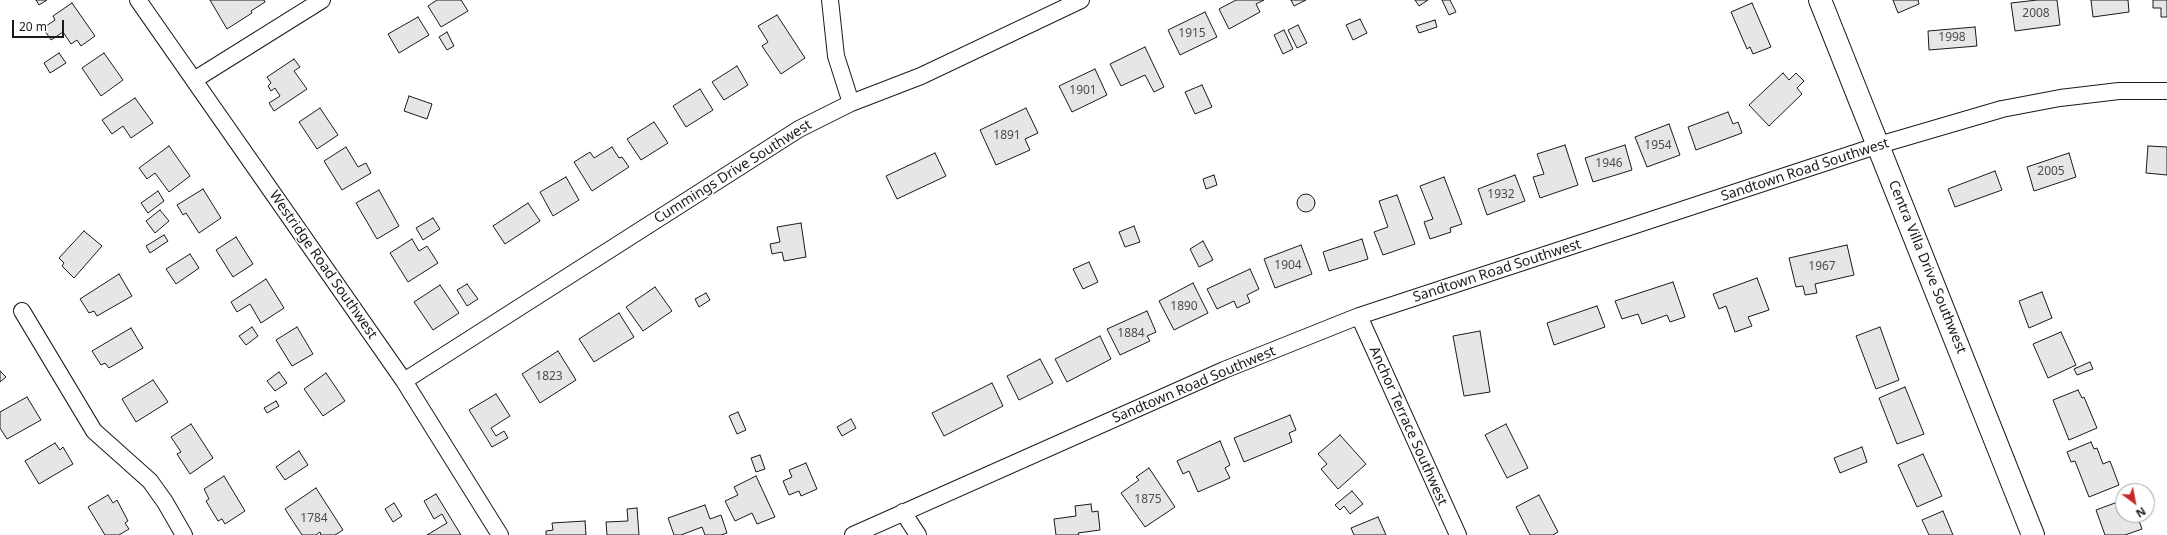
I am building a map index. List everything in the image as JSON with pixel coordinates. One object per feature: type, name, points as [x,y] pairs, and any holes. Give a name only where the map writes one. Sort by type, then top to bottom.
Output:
[{"type":"street","name":"Westridge Road Southwest","points":[[138,0],[404,381],[500,535]]},
{"type":"street","points":[[194,80],[322,0]]},
{"type":"street","points":[[830,0],[836,56],[851,103]]},
{"type":"street","name":"Cummings Drive Southwest","points":[[404,381],[799,129],[851,103],[921,76],[1081,0]]},
{"type":"street","name":"Centra Villa Drive Southwest","points":[[1820,0],[2033,535]]},
{"type":"street","name":"Sandtown Road Southwest","points":[[853,535],[1224,370],[1359,316],[1879,145],[2016,106],[2060,98],[2119,91],[2167,91]]},
{"type":"street","points":[[22,311],[94,431],[150,481],[165,502],[184,535]]},
{"type":"street","name":"Anchor Terrace Southwest","points":[[1359,316],[1458,535]]},
{"type":"street","points":[[904,512],[918,535]]},
{"type":"building","points":[[36,0],[47,0],[39,5]]},
{"type":"building","points":[[210,0],[264,0],[265,2],[251,11],[252,13],[227,29]]},
{"type":"building","points":[[437,0],[461,0],[468,11],[441,27],[428,6]]},
{"type":"building","points":[[1236,0],[1264,0],[1256,4],[1260,12],[1229,29],[1219,9]]},
{"type":"building","points":[[1291,0],[1306,0],[1294,6]]},
{"type":"building","points":[[1415,0],[1428,0],[1419,6]]},
{"type":"building","points":[[1442,0],[1450,0],[1456,12],[1449,15]]},
{"type":"building","points":[[1893,0],[1918,0],[1919,4],[1898,13]]},
{"type":"building","points":[[2037,0],[2057,0],[2060,25],[2015,31],[2011,3]]},
{"type":"building","points":[[2091,0],[2128,0],[2129,12],[2093,17]]},
{"type":"building","points":[[2153,0],[2167,0],[2167,17],[2161,17],[2161,8],[2153,8]]},
{"type":"building","points":[[72,3],[95,36],[81,46],[77,40],[71,44],[63,32],[51,40],[43,28],[55,20],[53,16]]},
{"type":"building","points":[[1752,3],[1771,47],[1753,54],[1750,47],[1747,49],[1731,12]]},
{"type":"building","points":[[1205,12],[1217,37],[1180,55],[1168,30]]},
{"type":"building","points":[[777,15],[805,58],[781,74],[762,46],[768,42],[758,26]]},
{"type":"building","points":[[418,17],[429,35],[399,53],[388,34]]},
{"type":"building","points":[[1360,19],[1367,33],[1353,40],[1346,25]]},
{"type":"building","points":[[1435,20],[1437,27],[1419,33],[1416,26]]},
{"type":"building","points":[[1298,25],[1307,43],[1297,48],[1288,30]]},
{"type":"building","points":[[1975,27],[1977,46],[1929,50],[1928,31]]},
{"type":"building","points":[[1284,30],[1293,49],[1283,54],[1274,35]]},
{"type":"building","points":[[447,32],[454,46],[447,50],[439,37]]},
{"type":"building","points":[[1145,47],[1164,87],[1154,92],[1145,75],[1121,86],[1110,64]]},
{"type":"building","points":[[59,53],[66,63],[50,73],[44,63]]},
{"type":"building","points":[[104,53],[123,80],[101,96],[82,68]]},
{"type":"building","points":[[294,59],[300,67],[294,71],[307,89],[274,111],[269,103],[280,96],[275,88],[271,91],[268,86],[271,83],[267,77]]},
{"type":"building","points":[[737,66],[748,85],[724,100],[712,82]]},
{"type":"building","points":[[1095,69],[1107,95],[1072,112],[1059,86]]},
{"type":"building","points":[[1783,73],[1789,80],[1796,73],[1804,81],[1797,88],[1802,94],[1769,126],[1749,105]]},
{"type":"building","points":[[1202,85],[1212,107],[1195,114],[1185,92]]},
{"type":"building","points":[[700,89],[713,110],[686,127],[673,106]]},
{"type":"building","points":[[409,96],[432,104],[427,119],[404,111]]},
{"type":"building","points":[[135,98],[153,123],[131,138],[123,126],[112,134],[102,120]]},
{"type":"building","points":[[320,108],[338,135],[317,149],[299,122]]},
{"type":"building","points":[[1026,108],[1038,133],[1025,139],[1030,150],[996,165],[980,130]]},
{"type":"building","points":[[1728,112],[1733,124],[1738,122],[1742,133],[1696,150],[1688,127]]},
{"type":"building","points":[[654,122],[668,143],[641,160],[627,139]]},
{"type":"building","points":[[1669,124],[1680,155],[1647,167],[1635,137]]},
{"type":"building","points":[[1565,145],[1578,185],[1540,198],[1533,177],[1544,174],[1537,154]]},
{"type":"building","points":[[1625,145],[1632,170],[1593,182],[1585,158]]},
{"type":"building","points":[[169,146],[190,176],[169,192],[155,173],[147,179],[139,168]]},
{"type":"building","points":[[2148,146],[2167,147],[2167,175],[2146,173]]},
{"type":"building","points":[[346,147],[358,167],[366,163],[371,173],[342,190],[324,161]]},
{"type":"building","points":[[612,147],[619,158],[622,157],[629,167],[592,191],[574,162],[590,152],[594,158]]},
{"type":"building","points":[[935,153],[946,176],[897,199],[886,176]]},
{"type":"building","points":[[2069,153],[2076,177],[2034,191],[2027,167]]},
{"type":"building","points":[[1995,171],[2002,190],[1955,207],[1948,189]]},
{"type":"building","points":[[1214,175],[1217,185],[1206,189],[1203,179]]},
{"type":"building","points":[[1515,175],[1525,201],[1487,215],[1478,189]]},
{"type":"building","points":[[566,177],[579,200],[553,216],[540,192]]},
{"type":"building","points":[[1444,177],[1462,224],[1450,228],[1451,232],[1430,239],[1424,222],[1433,219],[1420,186]]},
{"type":"building","points":[[203,189],[221,218],[199,233],[186,213],[183,215],[177,205]]},
{"type":"building","points":[[379,190],[399,226],[377,239],[356,203]]},
{"type":"building","points":[[158,191],[164,201],[148,213],[141,203]]},
{"type":"building","points":[[1306,194],[1312,197],[1315,203],[1312,209],[1306,212],[1300,209],[1297,203],[1300,197]]},
{"type":"building","points":[[1397,195],[1415,244],[1383,255],[1374,232],[1388,227],[1379,201]]},
{"type":"building","points":[[528,203],[540,221],[505,244],[493,226]]},
{"type":"building","points":[[160,210],[169,221],[155,233],[146,221]]},
{"type":"building","points":[[433,218],[440,229],[423,240],[416,228]]},
{"type":"building","points":[[801,223],[806,257],[784,261],[782,252],[772,254],[770,244],[780,242],[777,227]]},
{"type":"building","points":[[1134,226],[1140,242],[1125,247],[1119,232]]},
{"type":"building","points":[[84,231],[102,246],[74,278],[62,266],[64,263],[59,258]]},
{"type":"building","points":[[164,235],[168,241],[150,253],[146,246]]},
{"type":"building","points":[[236,237],[253,264],[233,277],[216,250]]},
{"type":"building","points":[[412,239],[419,251],[427,246],[438,263],[408,282],[390,253]]},
{"type":"building","points":[[1362,239],[1368,259],[1329,271],[1323,252]]},
{"type":"building","points":[[1203,241],[1213,260],[1199,267],[1190,249]]},
{"type":"building","points":[[1301,245],[1312,274],[1275,288],[1264,259]]},
{"type":"building","points":[[1847,245],[1854,275],[1815,284],[1817,293],[1805,295],[1803,286],[1796,287],[1789,258]]},
{"type":"building","points":[[190,254],[199,268],[176,284],[166,269]]},
{"type":"building","points":[[1089,262],[1098,282],[1083,289],[1073,269]]},
{"type":"building","points":[[1250,269],[1259,289],[1247,295],[1250,302],[1237,308],[1234,301],[1217,309],[1207,289]]},
{"type":"building","points":[[119,274],[132,296],[97,316],[94,311],[89,313],[80,299]]},
{"type":"building","points":[[1757,278],[1769,310],[1748,317],[1752,326],[1735,332],[1726,306],[1719,309],[1713,294]]},
{"type":"building","points":[[266,279],[284,308],[261,323],[250,304],[237,312],[231,302]]},
{"type":"building","points":[[1673,282],[1685,317],[1670,322],[1667,315],[1642,324],[1638,314],[1622,319],[1615,301]]},
{"type":"building","points":[[1193,283],[1208,313],[1174,330],[1159,301]]},
{"type":"building","points":[[467,284],[478,299],[467,306],[457,290]]},
{"type":"building","points":[[440,285],[459,313],[433,330],[414,302]]},
{"type":"building","points":[[655,287],[672,311],[643,331],[626,307]]},
{"type":"building","points":[[2042,292],[2052,318],[2029,328],[2019,301]]},
{"type":"building","points":[[706,293],[710,300],[699,307],[695,299]]},
{"type":"building","points":[[1597,306],[1605,327],[1554,345],[1547,323]]},
{"type":"building","points":[[1147,311],[1156,332],[1147,336],[1150,341],[1120,355],[1107,329]]},
{"type":"building","points":[[619,313],[634,337],[594,362],[579,339]]},
{"type":"building","points":[[252,327],[258,336],[246,345],[239,336]]},
{"type":"building","points":[[297,327],[313,354],[292,366],[276,340]]},
{"type":"building","points":[[1880,327],[1899,380],[1876,389],[1856,336]]},
{"type":"building","points":[[131,328],[143,348],[109,368],[105,363],[101,365],[92,351]]},
{"type":"building","points":[[1480,331],[1490,392],[1464,396],[1453,336]]},
{"type":"building","points":[[2061,332],[2076,365],[2048,378],[2033,344]]},
{"type":"building","points":[[1100,336],[1111,359],[1067,382],[1055,359]]},
{"type":"building","points":[[558,351],[576,380],[540,403],[522,374]]},
{"type":"building","points":[[1040,359],[1053,383],[1019,400],[1007,376]]},
{"type":"building","points":[[2090,362],[2093,369],[2077,375],[2074,369]]},
{"type":"building","points":[[0,371],[6,377],[0,382]]},
{"type":"building","points":[[279,372],[287,383],[275,391],[267,381]]},
{"type":"building","points":[[326,373],[345,401],[323,416],[304,389]]},
{"type":"building","points":[[153,380],[168,402],[136,422],[122,399]]},
{"type":"building","points":[[992,383],[1003,406],[944,436],[932,413]]},
{"type":"building","points":[[1905,387],[1924,434],[1897,444],[1879,398]]},
{"type":"building","points":[[2078,390],[2082,398],[2084,397],[2097,428],[2069,440],[2053,400]]},
{"type":"building","points":[[496,394],[510,416],[491,428],[496,436],[504,431],[508,438],[492,447],[469,410]]},
{"type":"building","points":[[27,397],[41,420],[7,439],[0,428],[0,412]]},
{"type":"building","points":[[276,401],[279,406],[267,413],[264,408]]},
{"type":"building","points":[[738,412],[746,430],[737,434],[729,416]]},
{"type":"building","points":[[1290,415],[1296,430],[1289,433],[1292,442],[1244,462],[1234,438]]},
{"type":"building","points":[[851,419],[856,428],[842,436],[837,427]]},
{"type":"building","points":[[191,424],[213,458],[190,474],[177,454],[181,452],[171,437]]},
{"type":"building","points":[[1506,424],[1528,468],[1507,478],[1485,435]]},
{"type":"building","points":[[1340,435],[1366,464],[1338,489],[1321,469],[1327,464],[1318,454]]},
{"type":"building","points":[[1220,441],[1230,465],[1225,468],[1230,478],[1198,492],[1189,471],[1183,474],[1177,461]]},
{"type":"building","points":[[2091,442],[2094,449],[2097,448],[2103,464],[2110,461],[2118,483],[2115,483],[2115,487],[2089,497],[2075,461],[2071,462],[2067,452]]},
{"type":"building","points":[[55,443],[60,450],[63,447],[73,464],[39,484],[25,461]]},
{"type":"building","points":[[1862,447],[1867,462],[1840,473],[1834,458]]},
{"type":"building","points":[[299,451],[308,465],[285,480],[276,467]]},
{"type":"building","points":[[1923,454],[1942,496],[1917,507],[1898,465]]},
{"type":"building","points":[[760,455],[765,469],[756,472],[751,458]]},
{"type":"building","points":[[806,463],[817,489],[801,496],[799,491],[789,495],[783,481],[792,477],[789,470]]},
{"type":"building","points":[[1149,468],[1175,507],[1145,527],[1121,493],[1139,480],[1136,477]]},
{"type":"building","points":[[224,476],[245,511],[225,524],[222,519],[218,521],[206,501],[209,499],[204,489]]},
{"type":"building","points":[[756,476],[775,517],[757,524],[752,513],[735,521],[725,501],[738,495],[734,487]]},
{"type":"building","points":[[316,488],[343,530],[335,535],[321,535],[320,532],[316,535],[302,535],[285,509]]},
{"type":"building","points":[[1352,491],[1363,504],[1350,514],[1344,506],[1340,510],[1335,505]]},
{"type":"building","points":[[436,494],[461,535],[427,535],[447,523],[442,514],[434,519],[424,501]]},
{"type":"building","points":[[108,495],[113,503],[117,500],[128,521],[125,523],[129,529],[119,535],[105,535],[88,507]]},
{"type":"building","points":[[1539,495],[1558,532],[1553,535],[1530,535],[1516,507]]},
{"type":"building","points":[[394,503],[402,516],[393,522],[385,509]]},
{"type":"building","points":[[2115,503],[2115,523],[2140,523],[2142,529],[2125,535],[2105,535],[2096,510]]},
{"type":"building","points":[[1091,504],[1092,512],[1098,511],[1100,530],[1078,533],[1079,535],[1056,535],[1054,519],[1076,516],[1075,506]]},
{"type":"building","points":[[705,505],[710,519],[721,515],[727,533],[721,535],[705,535],[702,527],[681,535],[674,535],[668,518]]},
{"type":"building","points":[[637,508],[639,535],[607,535],[606,522],[628,521],[627,509]]},
{"type":"building","points":[[1943,511],[1953,535],[1929,535],[1922,520]]},
{"type":"building","points":[[1378,517],[1386,535],[1354,535],[1351,528]]},
{"type":"building","points":[[585,521],[586,535],[546,535],[546,531],[553,530],[552,523]]}]
